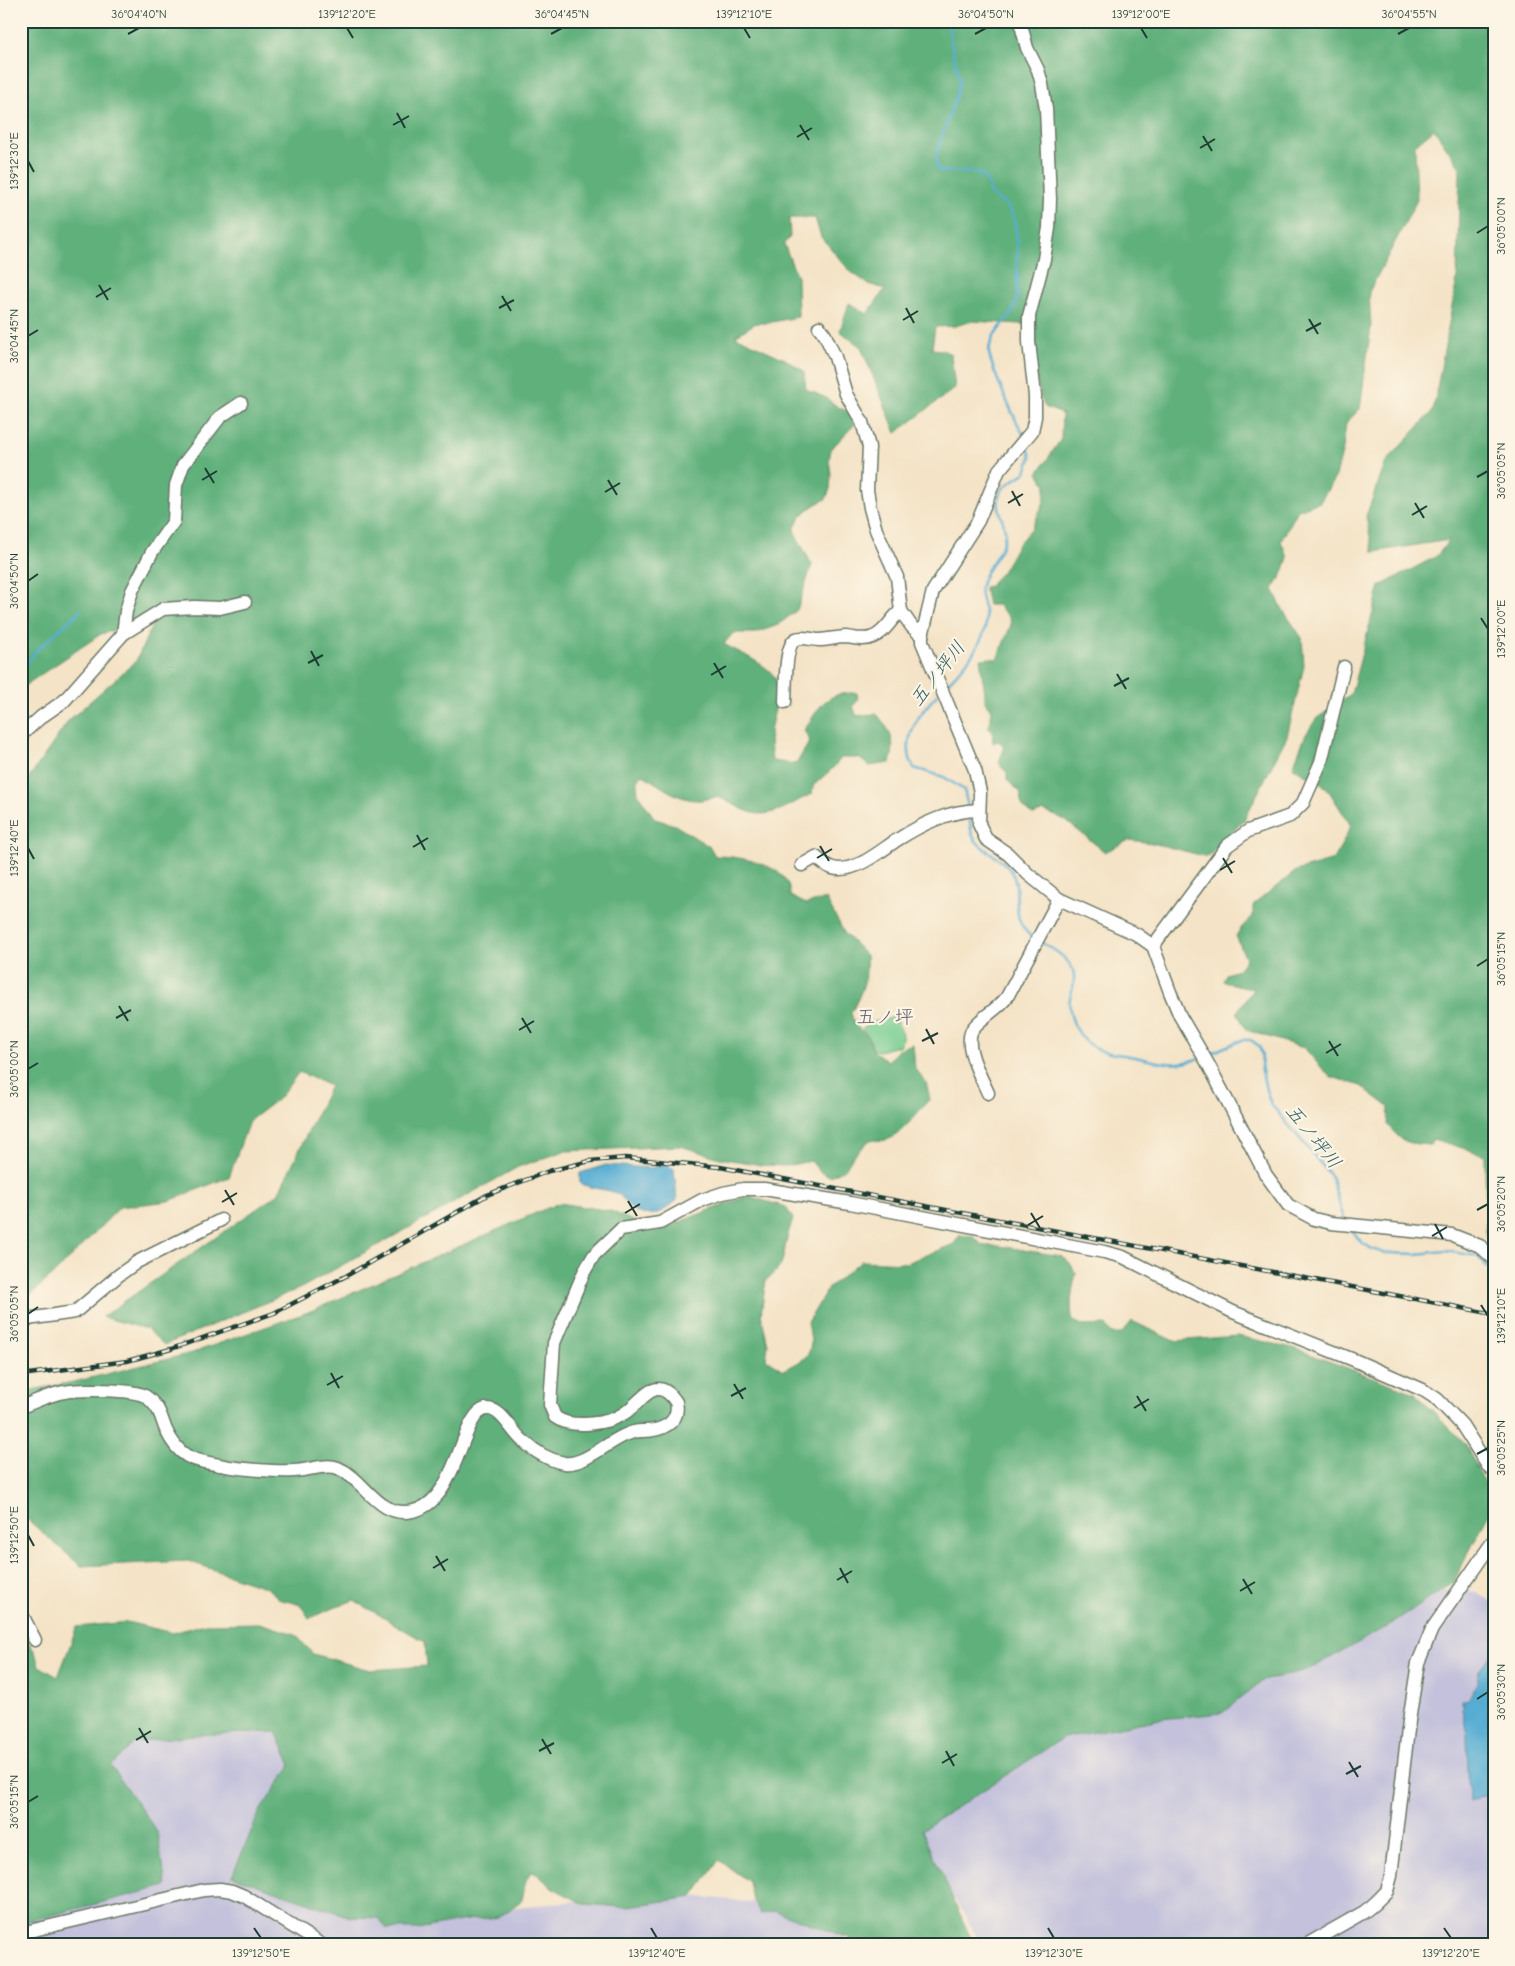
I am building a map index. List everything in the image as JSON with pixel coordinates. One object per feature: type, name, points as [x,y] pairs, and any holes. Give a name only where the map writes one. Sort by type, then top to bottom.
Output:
[{"type":"street","points":[[922,636],[933,591],[978,521],[999,470],[1032,431],[1035,417],[1035,396],[1029,342],[1029,316],[1044,259],[1049,228],[1050,198],[1046,109],[1042,84],[1038,70],[1027,48],[1020,21]]},
{"type":"street","points":[[819,327],[825,335],[835,357],[846,394],[862,422],[869,447],[866,490],[876,530],[897,577],[901,611],[912,627],[922,636],[938,682],[975,770],[980,792],[979,824],[986,839],[1008,854],[1028,874],[1059,899],[1136,934],[1153,946],[1180,1016],[1207,1062],[1266,1175],[1288,1205],[1314,1219],[1331,1223],[1452,1235],[1480,1246],[1494,1259]]},
{"type":"street","points":[[123,634],[126,611],[132,591],[152,552],[174,521],[176,485],[183,465],[220,417],[241,403]]},
{"type":"street","points":[[21,735],[40,716],[64,701],[123,634],[163,609],[220,608],[245,602]]},
{"type":"street","points":[[785,702],[787,660],[791,644],[795,640],[803,638],[820,640],[845,637],[871,638],[878,635],[893,617],[901,611]]},
{"type":"street","points":[[1153,946],[1227,846],[1248,831],[1290,816],[1303,804],[1321,762],[1344,667]]},
{"type":"street","points":[[802,865],[816,857],[828,868],[850,867],[874,856],[897,840],[942,816],[961,811],[978,810]]},
{"type":"street","points":[[988,1093],[971,1055],[970,1040],[973,1026],[1000,1006],[1007,997],[1059,899]]},
{"type":"street","points":[[21,1407],[63,1392],[125,1391],[145,1396],[157,1408],[175,1448],[183,1456],[222,1466],[285,1471],[333,1466],[347,1474],[385,1508],[395,1512],[412,1511],[431,1502],[443,1487],[476,1414],[485,1409],[490,1409],[500,1415],[519,1438],[533,1449],[549,1459],[566,1463],[580,1460],[637,1430],[661,1428],[674,1420],[677,1414],[676,1402],[667,1392],[651,1390],[624,1414],[598,1423],[560,1421],[552,1412],[550,1405],[554,1343],[584,1272],[594,1255],[621,1229],[660,1223],[702,1200],[723,1193],[743,1189],[764,1189],[850,1203],[1123,1257],[1233,1312],[1423,1390],[1437,1400],[1462,1425],[1488,1466],[1494,1471]]},
{"type":"street","points":[[21,1320],[75,1312],[137,1262],[221,1220]]},
{"type":"street","points":[[1306,1945],[1364,1912],[1386,1891],[1391,1876],[1409,1721],[1418,1662],[1432,1629],[1494,1540]]},
{"type":"street","points":[[21,1613],[35,1640]]},
{"type":"street","points":[[21,1933],[190,1892],[220,1889],[244,1896],[322,1945]]},
{"type":"shaded area","points":[[1371,1585],[1477,1592],[1494,1603],[1494,1945],[982,1945],[910,1823],[1056,1732]]},
{"type":"shaded area","points":[[281,1720],[415,1917],[658,1893],[762,1903],[849,1927],[841,1945],[21,1945],[21,1913],[102,1768],[134,1732]]},
{"type":"green space","points":[[21,21],[1494,21],[1494,1241],[1486,1236],[1485,1155],[1433,1139],[1430,1145],[1411,1143],[1402,1139],[1388,1125],[1389,1107],[1361,1086],[1329,1076],[1304,1048],[1246,1030],[1237,1012],[1253,989],[1233,985],[1223,980],[1226,974],[1238,970],[1246,959],[1236,936],[1253,916],[1253,905],[1296,871],[1334,860],[1351,826],[1327,788],[1293,767],[1305,736],[1316,719],[1351,694],[1380,586],[1437,556],[1449,540],[1373,552],[1366,516],[1386,462],[1433,411],[1457,279],[1460,168],[1434,129],[1415,145],[1417,200],[1369,292],[1371,326],[1360,409],[1346,423],[1343,449],[1336,476],[1320,502],[1298,510],[1281,541],[1288,558],[1282,575],[1273,589],[1283,610],[1302,638],[1304,666],[1287,736],[1244,820],[1208,857],[1152,843],[1129,840],[1105,852],[1065,820],[1044,811],[1033,815],[1027,811],[1022,803],[1021,793],[1007,780],[1007,772],[999,762],[1004,749],[998,741],[993,743],[992,729],[988,727],[992,711],[985,702],[981,659],[997,659],[1011,625],[1010,618],[998,605],[988,605],[984,587],[991,586],[993,581],[1002,572],[1018,544],[1032,528],[1044,502],[1046,485],[1038,473],[1061,439],[1062,414],[1045,407],[1041,398],[1035,356],[1035,325],[972,321],[955,326],[935,327],[932,349],[942,350],[951,354],[955,388],[896,433],[861,347],[840,331],[849,303],[867,314],[885,289],[868,284],[850,271],[821,237],[815,218],[789,218],[790,237],[784,244],[797,277],[798,317],[767,323],[756,323],[735,336],[785,359],[804,371],[806,389],[851,413],[855,424],[831,449],[829,460],[831,474],[830,489],[826,499],[816,504],[802,516],[794,531],[812,565],[797,610],[778,625],[756,633],[733,633],[724,644],[759,663],[772,673],[775,678],[778,692],[770,734],[772,761],[796,764],[810,741],[804,730],[824,702],[837,695],[857,693],[858,700],[853,706],[856,715],[866,716],[876,713],[891,736],[893,748],[890,763],[869,766],[859,758],[841,758],[813,786],[812,794],[782,809],[763,814],[746,811],[720,798],[700,800],[682,797],[668,791],[642,774],[637,782],[638,794],[655,819],[675,825],[710,847],[715,856],[750,860],[773,869],[782,876],[788,885],[790,896],[806,904],[826,899],[845,934],[866,955],[866,971],[863,985],[851,1013],[855,1025],[867,1036],[873,1051],[888,1061],[899,1049],[913,1044],[915,1069],[926,1082],[930,1099],[910,1122],[892,1138],[870,1140],[853,1156],[845,1169],[830,1176],[820,1172],[811,1161],[786,1166],[761,1165],[720,1158],[680,1146],[565,1151],[518,1167],[303,1287],[164,1345],[147,1329],[102,1317],[278,1194],[330,1086],[299,1072],[280,1097],[249,1121],[229,1177],[169,1201],[120,1207],[55,1273],[21,1303],[21,808],[24,785],[69,720],[136,661],[155,619],[101,634],[21,688]]},
{"type":"green space","points":[[893,1017],[901,1030],[901,1045],[879,1051],[873,1050],[869,1037],[862,1029],[872,1022]]},
{"type":"green space","points":[[748,1196],[786,1207],[793,1219],[780,1267],[766,1280],[761,1314],[768,1344],[766,1359],[783,1370],[800,1361],[809,1353],[811,1341],[808,1322],[829,1287],[861,1261],[906,1263],[954,1244],[960,1235],[973,1236],[983,1246],[999,1246],[1061,1256],[1070,1263],[1076,1274],[1071,1303],[1073,1321],[1085,1326],[1106,1325],[1111,1334],[1121,1334],[1132,1321],[1174,1341],[1238,1336],[1293,1348],[1415,1393],[1466,1445],[1494,1503],[1453,1583],[1383,1629],[1310,1669],[1262,1681],[1222,1713],[1160,1719],[1063,1738],[922,1830],[974,1945],[850,1945],[849,1938],[775,1911],[761,1914],[753,1901],[749,1882],[719,1860],[693,1897],[622,1907],[584,1904],[553,1888],[532,1870],[526,1880],[522,1900],[500,1917],[466,1920],[418,1929],[387,1929],[379,1918],[350,1917],[232,1876],[260,1811],[291,1765],[276,1732],[194,1735],[135,1742],[111,1766],[157,1832],[166,1886],[21,1923],[21,1630],[35,1652],[39,1666],[58,1677],[77,1627],[127,1622],[173,1633],[205,1624],[259,1623],[295,1634],[313,1654],[370,1670],[427,1666],[425,1642],[354,1600],[309,1618],[300,1604],[281,1600],[267,1588],[188,1561],[81,1566],[21,1514],[21,1392],[78,1381],[192,1353],[311,1311],[559,1203],[611,1211],[657,1232]]},
{"type":"water","points":[[606,1165],[650,1168],[667,1165],[674,1169],[677,1200],[656,1214],[638,1213],[618,1194],[580,1183],[580,1173]]},
{"type":"water","points":[[1493,1653],[1494,1798],[1488,1800],[1485,1795],[1469,1802],[1467,1735],[1462,1708],[1465,1704],[1462,1704],[1462,1700],[1467,1700],[1478,1683],[1479,1670]]},
{"type":"waterway","name":"五ノ坪川","points":[[948,21],[959,83],[941,140],[936,162],[937,169],[948,172],[972,172],[983,175],[989,186],[990,193],[1011,211],[1018,255],[1017,297],[1015,307],[992,340],[989,351],[998,380],[1024,435]]},
{"type":"waterway","name":"五ノ坪川","points":[[945,686],[972,656],[982,637],[986,619],[981,587],[984,576],[1002,547],[1005,534],[998,499],[1007,484],[1026,472],[1031,457],[1027,443]]},
{"type":"waterway","points":[[21,671],[35,652],[81,610]]},
{"type":"waterway","name":"五ノ坪川","points":[[938,694],[924,710],[913,728],[910,738],[910,758],[914,768],[944,777],[964,790],[968,807]]},
{"type":"waterway","name":"五ノ坪川","points":[[969,814],[971,832],[975,840],[984,849],[1002,861],[1011,871],[1015,879],[1020,921],[1033,938]]},
{"type":"waterway","name":"五ノ坪川","points":[[1040,942],[1062,956],[1072,968],[1074,979],[1070,998],[1071,1013],[1080,1035],[1091,1045],[1106,1052],[1167,1063],[1183,1063],[1199,1058]]},
{"type":"waterway","name":"五ノ坪川","points":[[1206,1055],[1242,1040],[1251,1040],[1259,1046],[1262,1055],[1261,1066],[1271,1104],[1331,1176],[1344,1219]]},
{"type":"waterway","name":"五ノ坪川","points":[[1352,1230],[1361,1242],[1372,1249],[1385,1253],[1416,1254],[1446,1251],[1477,1256],[1494,1274]]},
{"type":"railway","points":[[21,1375],[127,1361],[171,1349],[274,1313],[346,1276],[487,1195],[549,1171],[590,1161],[626,1158],[720,1167],[1494,1314]]},
{"type":"district","name":"五ノ坪","points":[[885,1016]]}]
